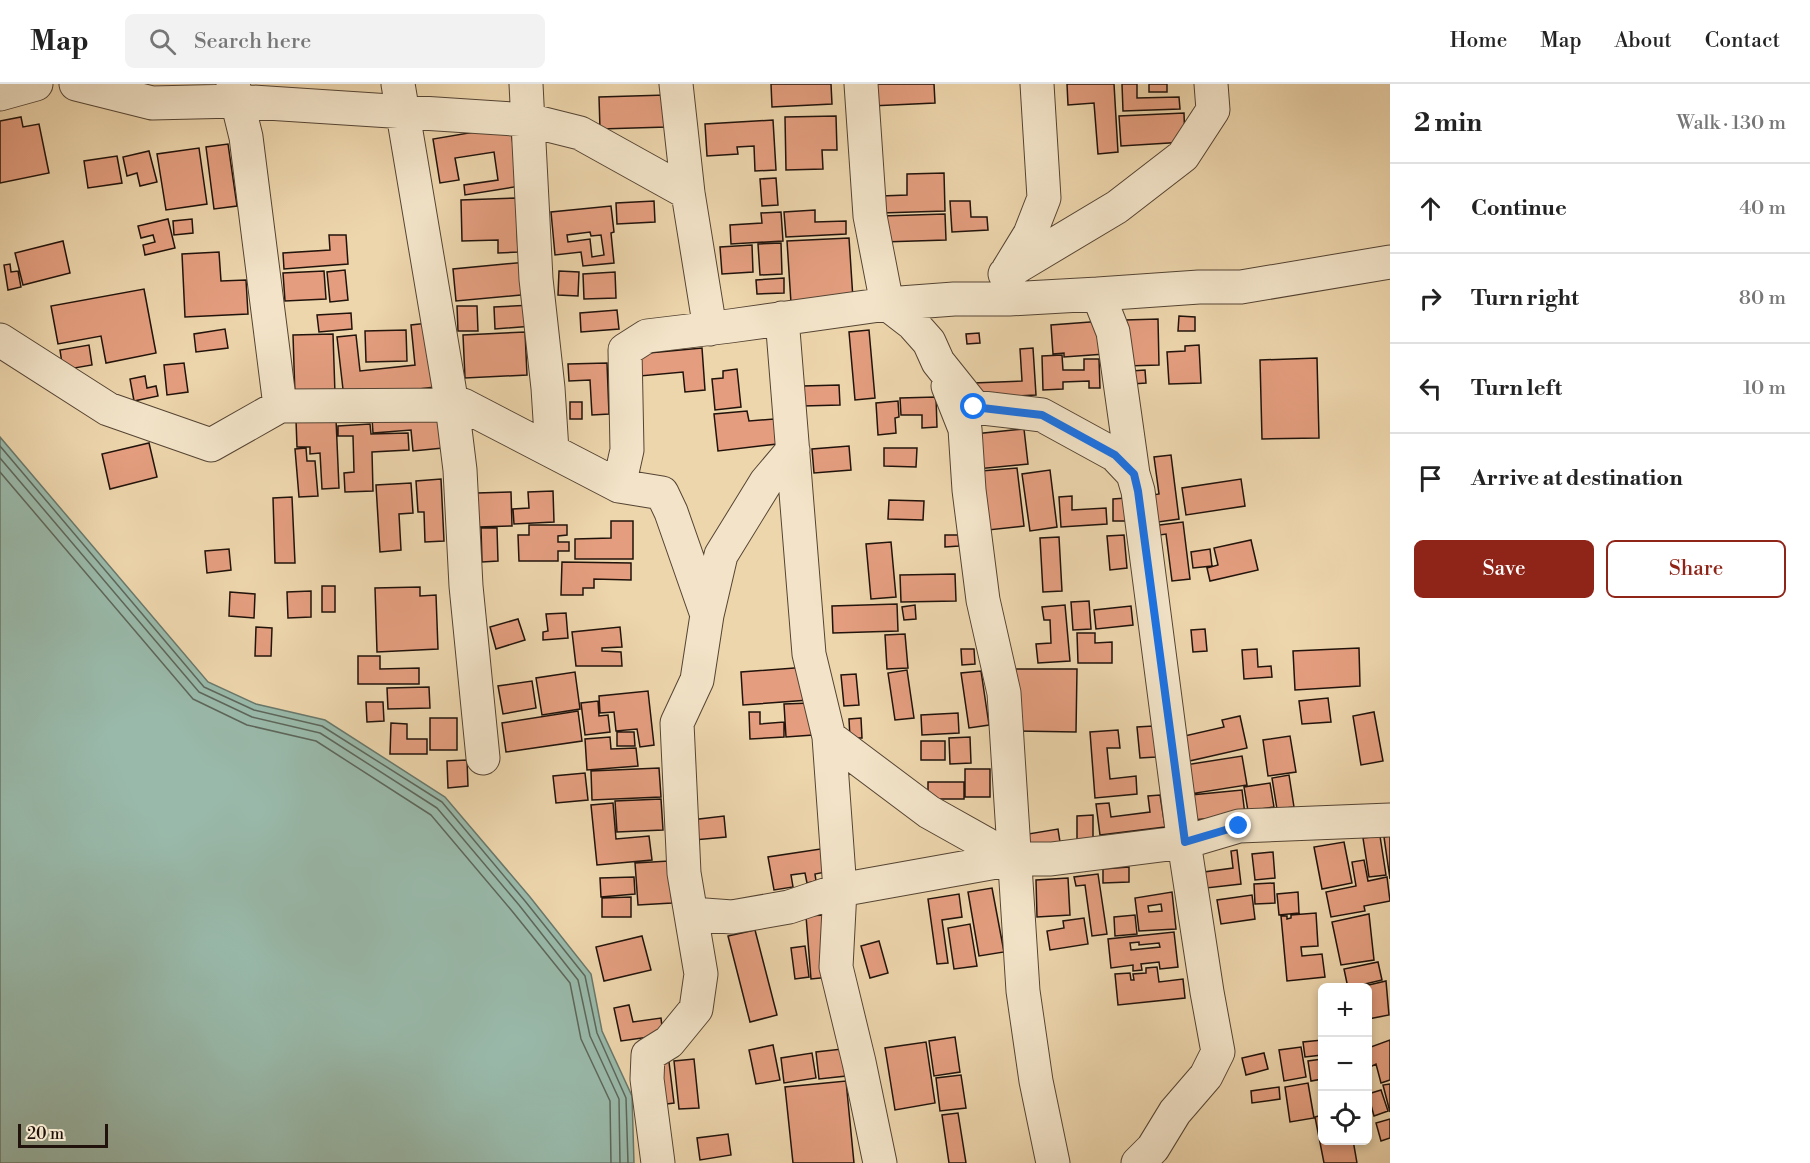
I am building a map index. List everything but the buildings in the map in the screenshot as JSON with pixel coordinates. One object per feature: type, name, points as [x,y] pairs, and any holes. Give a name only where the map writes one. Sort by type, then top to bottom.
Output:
[{"type":"street","points":[[0,94],[36,84]]},
{"type":"street","points":[[76,84],[152,103],[235,93],[400,98],[528,120],[580,133],[688,193]]},
{"type":"street","points":[[117,84],[152,103]]},
{"type":"street","points":[[526,84],[536,279],[548,388],[552,451]]},
{"type":"street","points":[[676,84],[688,193],[710,329]]},
{"type":"street","points":[[861,84],[870,216],[886,304],[929,342],[965,429],[969,489],[983,600],[1004,693],[1023,991],[1036,1081],[1053,1163]]},
{"type":"street","points":[[1005,274],[1030,234],[1044,198],[1037,84]]},
{"type":"street","points":[[954,299],[1005,274],[1117,207],[1183,156],[1213,110],[1211,84]]},
{"type":"street","points":[[235,93],[246,137],[280,406]]},
{"type":"street","points":[[400,98],[452,405],[460,470],[466,586],[483,758]]},
{"type":"street","points":[[619,486],[627,450],[625,350],[647,336],[886,304],[954,299],[1009,300],[1199,287],[1241,287],[1390,262]]},
{"type":"street","points":[[1098,294],[1113,332],[1138,491],[1185,842],[1218,1052],[1206,1076],[1176,1112],[1153,1148],[1138,1163]]},
{"type":"street","points":[[782,318],[809,654],[829,737],[840,890],[836,967],[880,1163]]},
{"type":"street","points":[[0,340],[108,409],[212,445],[280,406],[463,405],[619,486],[662,493],[671,512],[707,615]]},
{"type":"street","points":[[938,362],[974,407],[1042,415],[1115,455],[1134,474]]},
{"type":"street","points":[[658,1163],[647,1079],[648,1055],[669,1042],[696,1010],[701,974],[684,873],[677,723],[697,680],[707,615],[721,555],[766,482],[793,450]]},
{"type":"street","points":[[829,737],[929,812],[1013,859]]},
{"type":"street","points":[[691,914],[732,917],[789,907],[840,890],[1013,859],[1052,859],[1185,842],[1239,826],[1390,820]]},
{"type":"water","points":[[0,437],[208,682],[256,704],[325,720],[445,797],[530,897],[591,974],[602,1031],[632,1096],[634,1163],[0,1163]]},
{"type":"route","points":[[974,407],[1042,415],[1115,455],[1134,474],[1185,842],[1239,826]]}]
